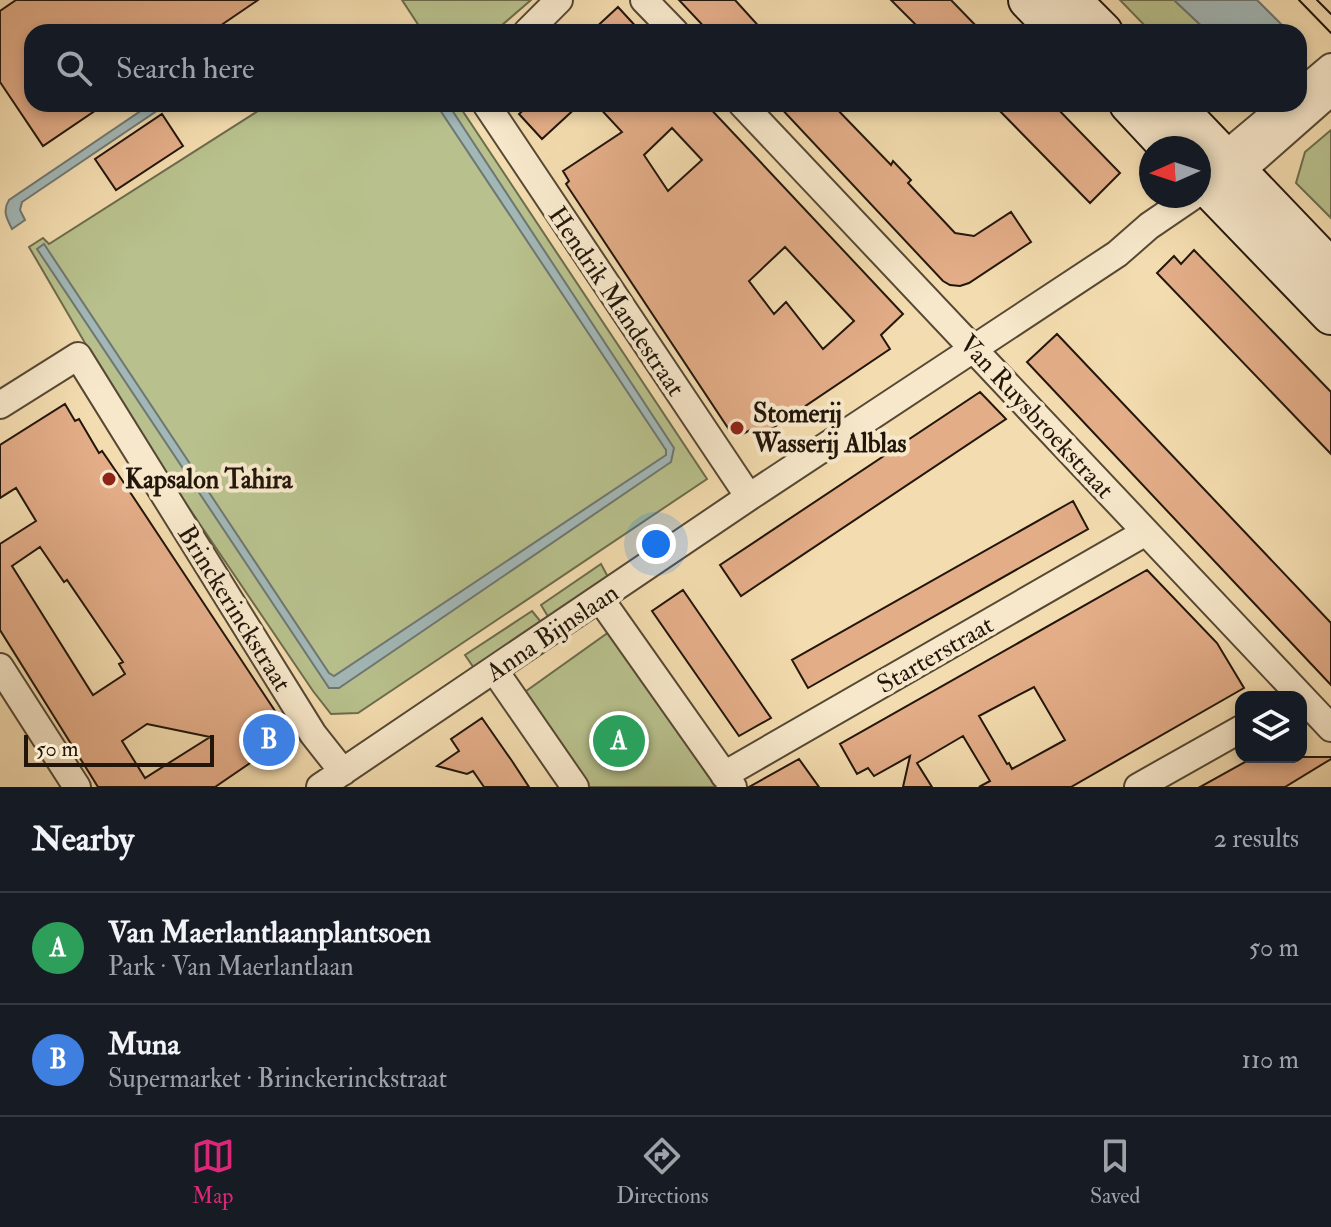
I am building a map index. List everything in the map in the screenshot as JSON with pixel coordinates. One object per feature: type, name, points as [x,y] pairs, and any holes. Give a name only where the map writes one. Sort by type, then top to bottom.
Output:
[{"type":"main road","points":[[1028,0],[1051,24]]},
{"type":"main road","points":[[1071,0],[1095,24]]},
{"type":"main road","points":[[1136,112],[1159,136]]},
{"type":"main road","points":[[1176,112],[1186,136]]},
{"type":"main road","points":[[1211,187],[1331,269]]},
{"type":"main road","points":[[1211,189],[1331,315]]},
{"type":"street","points":[[535,24],[559,0]]},
{"type":"street","points":[[644,0],[667,24]]},
{"type":"street","points":[[1307,87],[1331,67]]},
{"type":"street","points":[[1307,110],[1331,92]]},
{"type":"street","name":"Hendrik Mandestraat","points":[[491,112],[749,497]]},
{"type":"street","name":"Van Ruysbroekstraat","points":[[750,112],[1293,691]]},
{"type":"street","points":[[1211,179],[1278,112]]},
{"type":"street","points":[[1211,180],[1304,112]]},
{"type":"street","name":"Anna Bijnslaan","points":[[320,787],[601,600],[749,497],[1117,254],[1175,208]]},
{"type":"street","name":"Brinckerinckstraat","points":[[0,405],[78,356],[313,734],[343,772]]},
{"type":"street","name":"Starterstraat","points":[[728,781],[1146,532]]},
{"type":"street","points":[[601,600],[728,781]]},
{"type":"street","points":[[0,667],[77,787]]},
{"type":"street","points":[[495,671],[575,787]]},
{"type":"street","name":"Van Ruysbroekstraat","points":[[1307,705],[1331,728]]},
{"type":"street","points":[[1138,787],[1235,732]]},
{"type":"green space","points":[[402,0],[531,0],[503,24],[418,24]]},
{"type":"green space","points":[[1120,0],[1174,0],[1200,24],[1143,24]]},
{"type":"green space","points":[[256,112],[463,112],[707,479],[358,713],[331,714],[134,427],[29,247],[43,238],[49,244]]},
{"type":"green space","points":[[1331,130],[1331,218],[1296,183],[1305,152]]},
{"type":"green space","points":[[601,564],[609,579],[549,618],[541,605]]},
{"type":"green space","points":[[532,611],[541,622],[474,668],[465,655]]},
{"type":"green space","points":[[609,632],[716,787],[587,787],[522,694]]},
{"type":"shaded area","points":[[1174,0],[1257,0],[1281,24],[1200,24]]},
{"type":"shaded area","points":[[139,112],[155,112],[22,202],[20,210],[25,220],[12,229],[6,211],[9,200]]},
{"type":"shaded area","points":[[441,112],[453,112],[674,448],[671,462],[339,688],[329,688],[37,249],[44,244],[329,673],[334,676],[666,455],[666,450]]},
{"type":"building","points":[[16,0],[258,0],[223,24],[24,24],[24,112],[93,112],[43,146],[0,82],[0,11]]},
{"type":"building","points":[[679,0],[735,0],[757,24],[702,24]]},
{"type":"building","points":[[891,0],[951,0],[974,24],[915,24]]},
{"type":"building","points":[[618,7],[634,24],[600,24]]},
{"type":"building","points":[[521,112],[571,112],[542,139],[519,114]]},
{"type":"building","points":[[603,112],[714,112],[903,314],[881,335],[890,349],[758,438],[752,429],[741,435],[732,434],[566,184],[569,181],[563,171],[622,132]],"holes":[[[672,128],[702,160],[668,191],[644,155]],[[785,247],[854,321],[823,349],[786,302],[774,314],[749,281]]]},
{"type":"building","points":[[785,112],[840,112],[891,165],[893,161],[911,180],[908,183],[955,233],[974,236],[1011,212],[1031,242],[969,283],[960,286],[943,281]]},
{"type":"building","points":[[1001,112],[1061,112],[1120,173],[1090,203]]},
{"type":"building","points":[[162,114],[183,146],[116,190],[95,159]]},
{"type":"building","points":[[1194,250],[1331,392],[1331,454],[1157,273],[1174,256],[1181,264]]},
{"type":"building","points":[[1057,334],[1331,623],[1331,685],[1027,362]]},
{"type":"building","points":[[980,392],[1006,419],[741,596],[720,565]]},
{"type":"building","points":[[65,404],[75,421],[79,419],[289,732],[273,743],[275,746],[215,787],[98,787],[0,630],[0,544],[36,521],[16,488],[0,498],[0,445]],"holes":[[[40,547],[64,582],[67,580],[123,662],[119,664],[125,674],[93,695],[12,566]],[[147,724],[210,737],[145,778],[122,741]]]},
{"type":"building","points":[[1073,501],[1088,529],[808,688],[792,660]]},
{"type":"building","points":[[1147,570],[1217,643],[1244,688],[1071,787],[979,787],[990,781],[963,736],[917,763],[932,787],[903,787],[910,756],[874,776],[868,768],[857,774],[840,744]],"holes":[[[1034,687],[1065,740],[1012,769],[979,716]]]},
{"type":"building","points":[[683,590],[771,718],[739,736],[652,611]]},
{"type":"building","points":[[482,718],[529,787],[484,787],[473,771],[467,774],[437,766],[459,751],[451,739]]},
{"type":"building","points":[[1307,757],[1331,757],[1285,787],[1200,787],[1243,763],[1307,763]]},
{"type":"building","points":[[799,759],[819,787],[749,787]]},
{"type":"tram line","points":[[1299,0],[1331,33]]},
{"type":"tram line","points":[[1317,0],[1331,14]]},
{"type":"place","name":"Stomerij Wasserij Alblas","points":[[737,428]]},
{"type":"place","name":"Kapsalon Tahira","points":[[109,479]]},
{"type":"place","name":"Muna","points":[[269,740]]},
{"type":"place","name":"Van Maerlantlaanplantsoen","points":[[619,741]]}]
